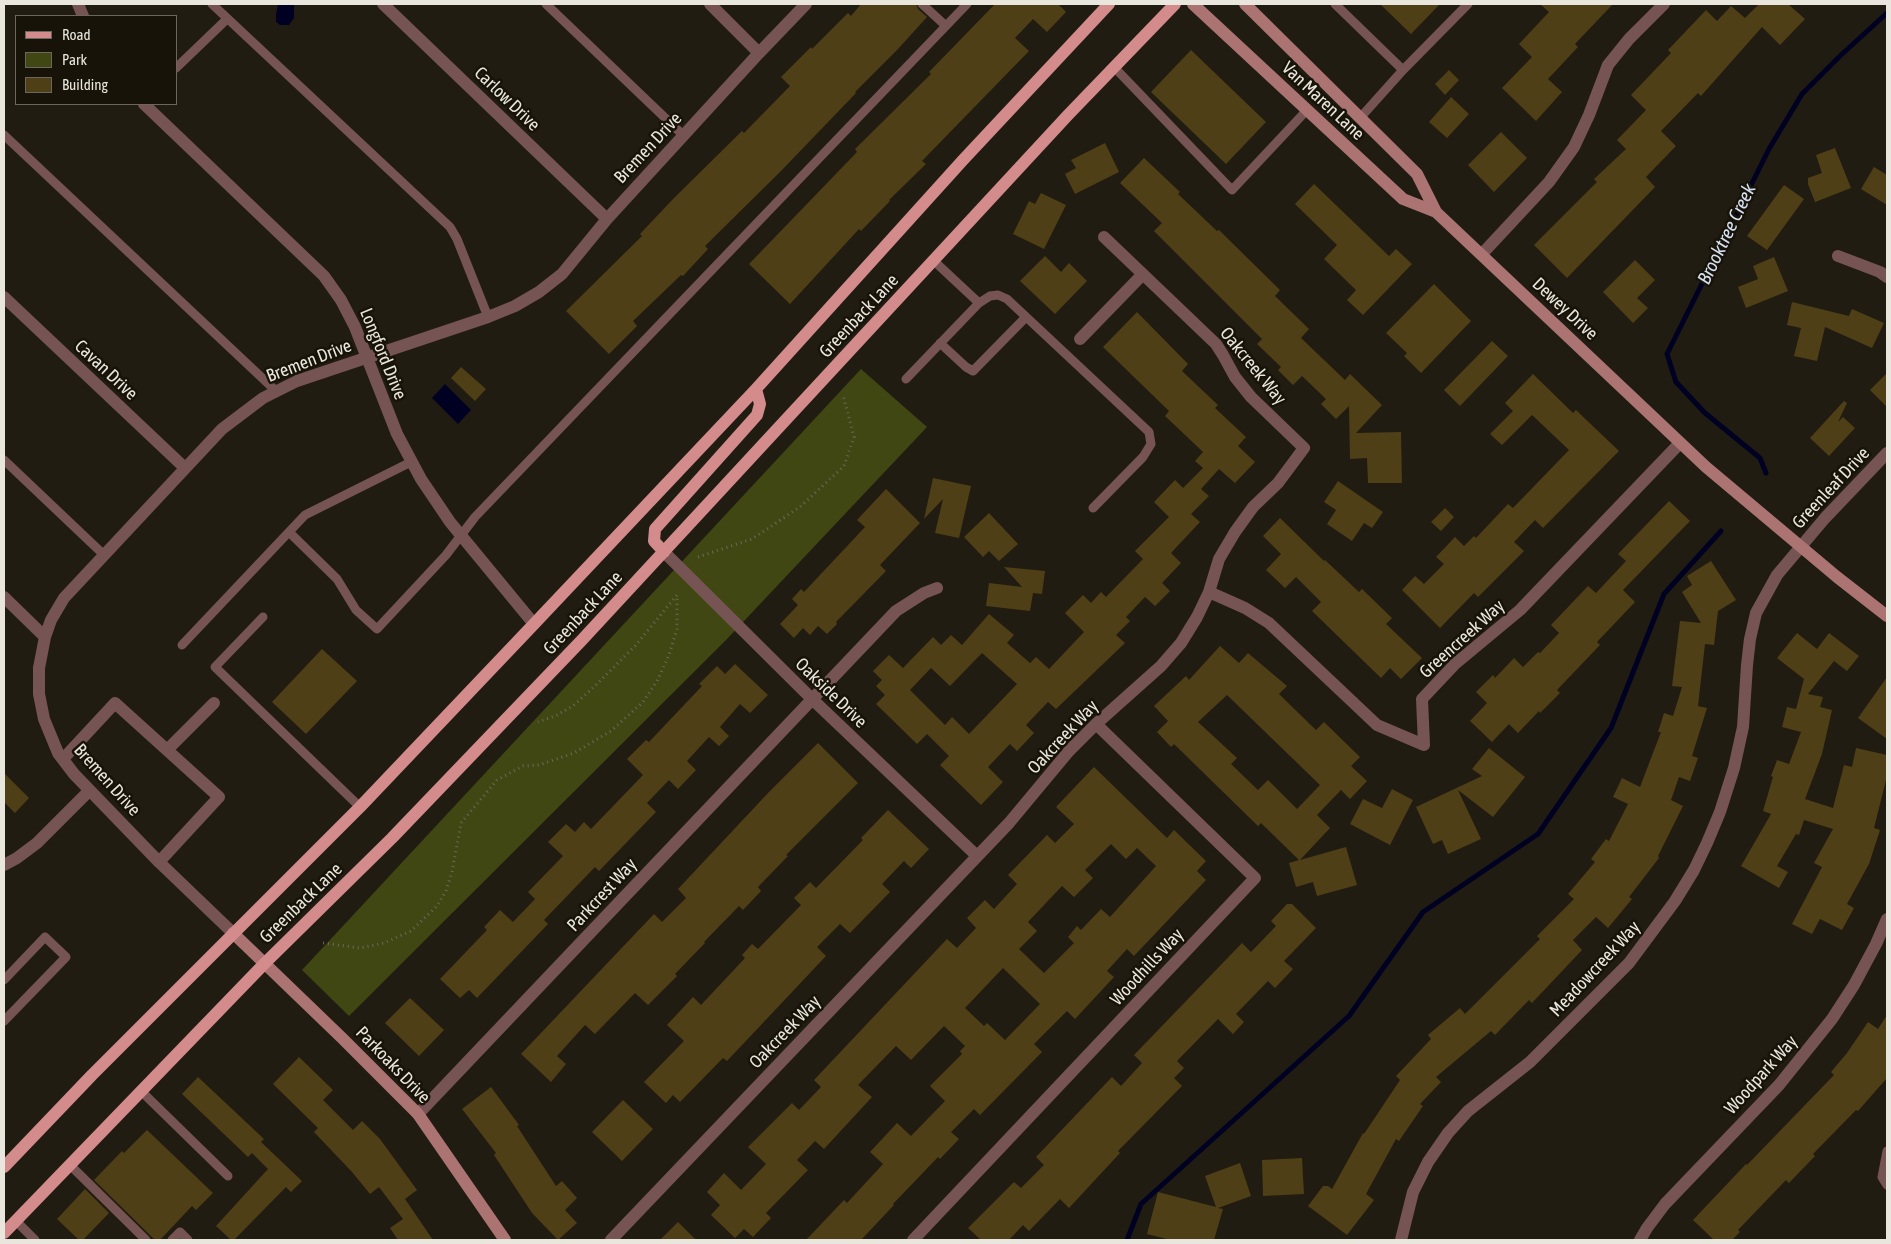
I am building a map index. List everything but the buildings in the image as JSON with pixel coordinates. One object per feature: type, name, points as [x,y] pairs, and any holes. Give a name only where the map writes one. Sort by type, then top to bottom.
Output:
[{"type":"main road","name":"Greenback Lane","points":[[4,1167],[92,1075],[360,807],[534,624],[756,389],[962,160],[1109,4]]},
{"type":"main road","name":"Greenback Lane","points":[[4,1234],[265,963],[392,838],[664,552],[934,260],[1175,4]]},
{"type":"main road","name":"Van Maren Lane","points":[[1193,4],[1403,199],[1436,212]]},
{"type":"main road","name":"Dewey Drive","points":[[1245,4],[1417,174],[1436,212],[1706,466],[1837,577],[1887,616]]},
{"type":"main road","points":[[664,552],[654,540],[655,529],[757,415],[760,404],[756,389]]},
{"type":"main road","name":"Parkoaks Drive","points":[[233,933],[418,1114],[505,1240]]},
{"type":"street","name":"Carlow Drive","points":[[383,4],[607,218]]},
{"type":"street","points":[[710,4],[759,52]]},
{"type":"street","name":"Bremen Drive","points":[[233,933],[159,862],[74,774],[63,760],[48,730],[39,694],[39,668],[45,637],[51,620],[64,598],[103,554],[222,429],[242,413],[276,391],[297,381],[488,317],[514,306],[531,297],[562,274],[607,218],[759,52],[806,4]]},
{"type":"street","points":[[1482,254],[1549,182],[1574,147],[1589,115],[1608,65],[1629,39],[1664,4]]},
{"type":"street","name":"Longford Drive","points":[[145,105],[324,276],[341,300],[356,327],[397,434],[411,462],[450,522],[534,624]]},
{"type":"street","name":"Oakcreek Way","points":[[611,1240],[1009,823],[1069,751],[1096,724],[1161,666],[1181,643],[1197,618],[1209,592],[1219,559],[1235,532],[1253,507],[1278,483],[1304,448],[1252,397],[1236,377],[1216,344],[1104,237]]},
{"type":"street","points":[[1838,256],[1880,272],[1887,277]]},
{"type":"street","points":[[1080,339],[1143,274]]},
{"type":"street","name":"Cavan Drive","points":[[4,297],[185,468]]},
{"type":"street","name":"Greencreek Way","points":[[1209,592],[1245,608],[1269,623],[1378,725],[1424,745],[1422,699],[1455,664],[1520,610],[1680,442]]},
{"type":"street","name":"Greenleaf Drive","points":[[1801,546],[1825,518],[1887,454]]},
{"type":"street","name":"Meadowcreek Way","points":[[1401,1240],[1413,1192],[1428,1162],[1448,1134],[1468,1111],[1530,1062],[1629,963],[1670,909],[1694,870],[1720,812],[1736,760],[1743,727],[1747,665],[1756,613],[1777,575],[1801,546]]},
{"type":"street","name":"Oakside Drive","points":[[664,552],[812,699],[977,856]]},
{"type":"street","name":"Parkcrest Way","points":[[418,1114],[896,611],[924,593],[937,588]]},
{"type":"street","points":[[4,597],[45,637]]},
{"type":"street","points":[[167,750],[214,703]]},
{"type":"street","points":[[63,760],[115,704],[219,797],[159,862]]},
{"type":"street","name":"Woodhills Way","points":[[913,1240],[1255,878],[1096,724]]},
{"type":"street","points":[[4,865],[37,843],[90,790]]},
{"type":"street","name":"Woodpark Way","points":[[1640,1240],[1665,1204],[1779,1085],[1832,1019],[1854,984],[1887,919]]},
{"type":"lane","points":[[212,4],[450,228],[457,239],[488,317]]},
{"type":"lane","points":[[546,4],[683,135]]},
{"type":"lane","points":[[922,4],[946,26]]},
{"type":"lane","points":[[289,532],[337,579],[356,610],[377,629],[446,555],[460,535],[482,510],[967,4]]},
{"type":"lane","points":[[1335,4],[1403,70]]},
{"type":"lane","points":[[1360,118],[1403,70],[1468,4]]},
{"type":"lane","points":[[178,66],[227,19]]},
{"type":"lane","points":[[1114,67],[1232,190],[1307,110]]},
{"type":"lane","points":[[4,134],[276,391]]},
{"type":"lane","points":[[934,260],[979,303]]},
{"type":"lane","points":[[906,379],[979,303],[990,296],[998,295],[1007,299],[1149,432],[1152,444],[1093,508]]},
{"type":"lane","points":[[940,343],[966,368],[973,371],[1026,317]]},
{"type":"lane","points":[[4,460],[103,554]]},
{"type":"lane","points":[[182,645],[305,516],[411,462]]},
{"type":"lane","points":[[263,617],[215,667],[360,807]]},
{"type":"lane","points":[[4,980],[45,936],[66,957],[6,1015]]},
{"type":"lane","points":[[141,1090],[228,1176]]},
{"type":"lane","points":[[1887,1150],[1882,1177],[1887,1185]]},
{"type":"lane","points":[[70,1165],[146,1240]]},
{"type":"lane","points":[[16,1221],[35,1240]]},
{"type":"lane","points":[[172,1240],[180,1232],[188,1240]]},
{"type":"path","points":[[698,557],[752,538],[800,507],[844,466],[854,437],[843,395]]},
{"type":"path","points":[[323,943],[360,948],[384,943],[411,931],[437,906],[446,891],[452,872],[461,823],[497,780],[523,766],[539,765],[574,752],[611,731],[643,702],[657,681],[669,655],[677,629],[677,595],[635,646],[596,685],[573,706],[555,716],[538,722]]},
{"type":"green space","points":[[861,369],[927,427],[727,639],[349,1016],[302,970]]},
{"type":"water","points":[[278,4],[294,4],[294,18],[289,25],[280,25],[276,22]]},
{"type":"water","points":[[445,384],[471,410],[458,424],[432,398]]},
{"type":"waterway","name":"Brooktree Creek","points":[[1766,473],[1760,458],[1705,413],[1676,382],[1667,354],[1769,149],[1802,94],[1887,13]]},
{"type":"waterway","points":[[1127,1240],[1141,1204],[1349,1016],[1423,912],[1538,834],[1611,728],[1664,594],[1721,531]]}]
